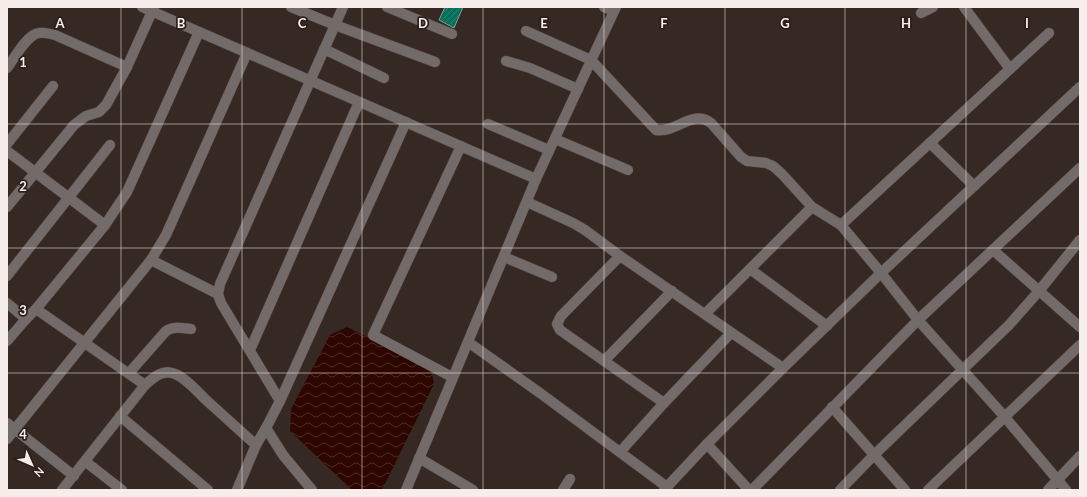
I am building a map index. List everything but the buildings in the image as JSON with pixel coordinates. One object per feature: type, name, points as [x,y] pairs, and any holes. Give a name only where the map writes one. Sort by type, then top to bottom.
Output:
[{"type":"street","points":[[142,7],[153,9],[199,32],[536,179]]},
{"type":"street","points":[[291,7],[435,62]]},
{"type":"street","points":[[280,401],[221,303],[218,294],[220,284],[343,7]]},
{"type":"street","points":[[387,7],[452,34]]},
{"type":"street","points":[[406,490],[536,179],[615,9],[604,7]]},
{"type":"street","points":[[921,13],[933,7]]},
{"type":"street","points":[[964,7],[1010,69]]},
{"type":"street","points":[[7,207],[74,125],[86,116],[99,112],[103,109],[127,67],[153,9]]},
{"type":"street","points":[[526,31],[591,60],[656,130],[663,131],[690,120],[698,118],[705,119],[711,123],[741,157],[747,161],[766,163],[773,166],[812,207],[841,225],[918,320],[1004,416],[1066,490]]},
{"type":"street","points":[[7,341],[36,309],[105,225],[128,192],[199,32]]},
{"type":"street","points":[[7,68],[30,37],[37,33],[45,33],[55,36],[127,67]]},
{"type":"street","points":[[841,225],[1049,33]]},
{"type":"street","points":[[324,49],[384,78]]},
{"type":"street","points":[[7,439],[11,426],[84,343],[152,260],[166,235],[247,53]]},
{"type":"street","points":[[506,61],[530,68],[578,90]]},
{"type":"street","points":[[7,144],[53,86]]},
{"type":"street","points":[[468,342],[540,393],[666,488],[707,444],[783,368],[881,273],[1080,87]]},
{"type":"street","points":[[250,350],[359,102]]},
{"type":"street","points":[[237,490],[256,446],[280,401],[406,122]]},
{"type":"street","points":[[488,124],[549,150]]},
{"type":"street","points":[[555,139],[628,170]]},
{"type":"street","points":[[930,143],[974,186]]},
{"type":"street","points":[[7,276],[110,145]]},
{"type":"street","points":[[452,378],[373,335],[461,146]]},
{"type":"street","points":[[7,151],[105,225]]},
{"type":"street","points":[[707,444],[751,490],[918,320],[1080,168]]},
{"type":"street","points":[[527,202],[585,230],[620,256],[783,368]]},
{"type":"street","points":[[705,314],[812,207]]},
{"type":"street","points":[[840,490],[874,455],[1009,325],[1039,291],[1080,240]]},
{"type":"street","points":[[993,250],[1080,327]]},
{"type":"street","points":[[504,256],[552,277]]},
{"type":"street","points":[[620,256],[561,316],[557,324],[560,330],[664,403]]},
{"type":"street","points":[[152,260],[218,294]]},
{"type":"street","points":[[750,269],[827,326]]},
{"type":"street","points":[[604,361],[672,291]]},
{"type":"street","points":[[7,303],[26,319]]},
{"type":"street","points":[[36,309],[145,385]]},
{"type":"street","points":[[129,373],[170,328],[177,327],[191,329]]},
{"type":"street","points":[[620,452],[664,403],[732,333]]},
{"type":"street","points":[[928,490],[1080,345]]},
{"type":"street","points":[[62,490],[86,462],[145,385],[156,376],[165,373],[173,373],[182,378],[256,446]]},
{"type":"street","points":[[832,407],[905,490]]},
{"type":"street","points":[[120,416],[208,490]]},
{"type":"street","points":[[11,426],[74,476]]},
{"type":"street","points":[[266,428],[283,455],[310,489]]},
{"type":"street","points":[[1048,490],[1080,456]]},
{"type":"street","points":[[419,458],[473,490]]},
{"type":"street","points":[[86,462],[122,490]]},
{"type":"street","points":[[563,490],[570,479]]},
{"type":"water","points":[[347,327],[431,370],[434,384],[382,490],[352,490],[290,431],[291,409],[330,335]]}]
